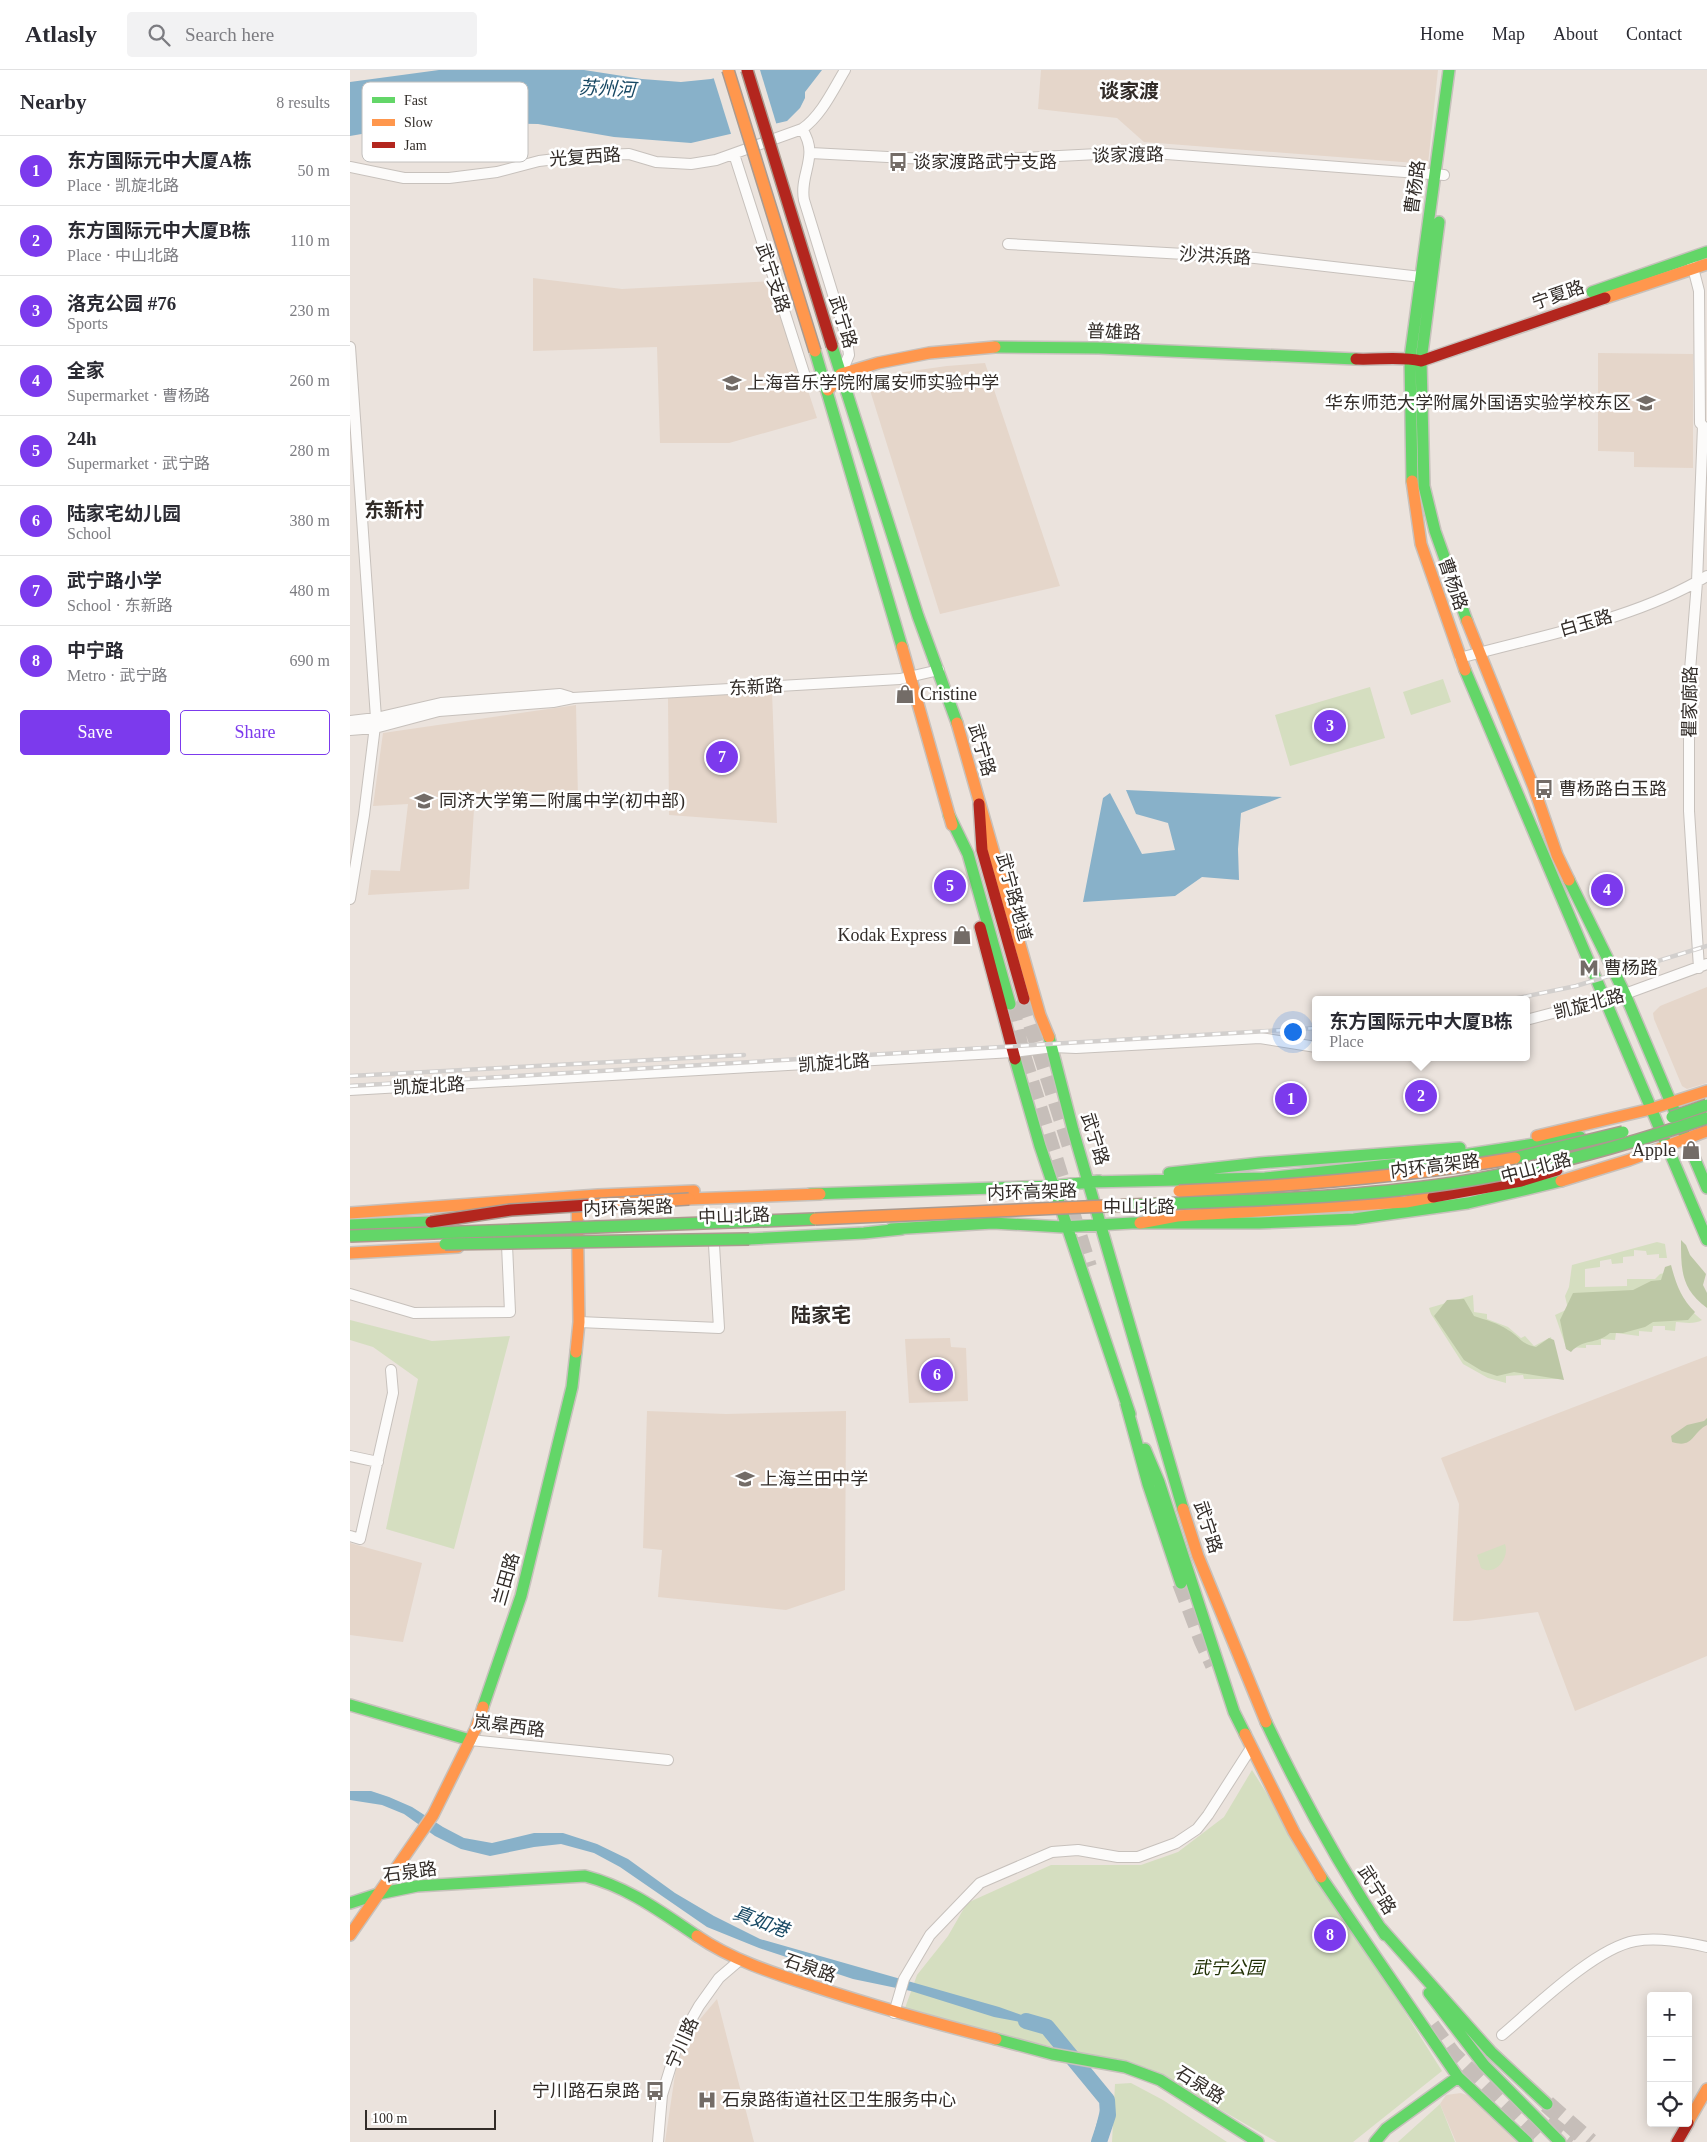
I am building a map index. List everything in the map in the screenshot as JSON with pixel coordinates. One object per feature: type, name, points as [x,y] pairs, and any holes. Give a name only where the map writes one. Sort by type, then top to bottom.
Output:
[{"type":"main road","name":"武宁路","points":[[728,70],[828,390],[925,724],[1013,1052],[1053,1186],[1126,1404]]},
{"type":"main road","name":"武宁路","points":[[747,70],[918,616],[956,720],[1040,1015],[1053,1047],[1073,1130],[1090,1182],[1188,1526],[1225,1626],[1255,1700],[1284,1761],[1352,1884],[1379,1926],[1484,2066],[1560,2142]]},
{"type":"main road","name":"曹杨路","points":[[1449,70],[1440,175],[1418,356],[1424,486],[1435,531],[1479,653],[1534,788],[1557,855],[1625,994],[1707,1188]]},
{"type":"main road","name":"曹杨路","points":[[1458,70],[1421,277],[1412,492],[1421,544],[1460,658],[1707,1240]]},
{"type":"main road","name":"宁夏路","points":[[1418,356],[1692,263],[1707,252]]},
{"type":"main road","name":"宁夏路","points":[[1692,263],[1707,264]]},
{"type":"main road","name":"普雄路","points":[[841,374],[878,363],[929,353],[999,347],[1099,348],[1383,360],[1418,356]]},
{"type":"main road","points":[[828,390],[841,374]]},
{"type":"main road","name":"武宁路地道","points":[[979,804],[982,850],[1024,999]]},
{"type":"main road","name":"武宁路地道","points":[[950,815],[968,854],[1010,1004]]},
{"type":"main road","name":"中山北路","points":[[350,1213],[666,1191],[820,1194],[1053,1186],[1260,1163],[1471,1147],[1533,1137],[1651,1109],[1707,1091]]},
{"type":"main road","name":"内环高架路","points":[[1144,1192],[1252,1188],[1374,1178],[1455,1168],[1530,1155],[1633,1130],[1707,1105]]},
{"type":"main road","name":"内环高架路","points":[[350,1236],[1336,1195],[1432,1186],[1533,1168],[1642,1140],[1707,1118]]},
{"type":"main road","points":[[1090,1182],[1265,1178],[1418,1162],[1540,1142],[1633,1130]]},
{"type":"main road","name":"中山北路","points":[[350,1253],[738,1233],[902,1229],[1007,1223],[1068,1228],[1101,1224],[1329,1222],[1387,1216],[1503,1195],[1570,1178],[1666,1147],[1707,1131]]},
{"type":"main road","points":[[1140,1224],[1177,1216],[1406,1202],[1459,1194],[1521,1181],[1642,1140]]},
{"type":"main road","points":[[431,1222],[511,1210],[820,1194]]},
{"type":"main road","name":"内环高架路","points":[[947,1201],[1104,1194]]},
{"type":"main road","name":"兰田路","points":[[350,1935],[433,1814],[470,1740],[521,1596],[567,1410],[575,1363],[579,1322],[577,1196]]},
{"type":"main road","name":"内环高架路","points":[[350,1225],[760,1209]]},
{"type":"main road","points":[[350,1241],[397,1244],[749,1239],[864,1233],[902,1229]]},
{"type":"main road","points":[[1126,1404],[1148,1484],[1181,1583]]},
{"type":"main road","points":[[1126,1404],[1159,1482],[1234,1712],[1294,1832],[1328,1888],[1458,2077],[1527,2142]]},
{"type":"main road","name":"岚皋西路","points":[[350,1705],[470,1740]]},
{"type":"main road","name":"石泉路","points":[[350,1903],[378,1894],[417,1886],[585,1876],[609,1882],[631,1892],[711,1946],[740,1960],[789,1979],[894,2013],[1052,2054],[1125,2067],[1160,2080],[1258,2142]]},
{"type":"main road","points":[[1379,1926],[1491,2052],[1548,2104]]},
{"type":"main road","points":[[1375,2142],[1386,2129],[1458,2077]]},
{"type":"main road","points":[[1692,2116],[1707,2089]]},
{"type":"main road","points":[[1677,2142],[1686,2127]]},
{"type":"street","name":"光复西路","points":[[350,167],[404,178],[449,178],[497,172],[539,161],[580,156],[628,154],[656,162],[691,164],[716,160],[802,130],[809,125],[820,110],[845,70]]},
{"type":"street","points":[[802,130],[810,144],[803,196],[847,340],[849,355],[841,374]]},
{"type":"street","name":"谈家渡路","points":[[810,153],[939,161],[989,161],[1117,153],[1153,153],[1440,175]]},
{"type":"street","name":"武宁支路","points":[[734,154],[805,376],[828,390]]},
{"type":"street","name":"沙洪浜路","points":[[1008,244],[1255,258],[1421,277]]},
{"type":"street","name":"瞿家廊路","points":[[1692,263],[1699,291],[1700,423],[1703,426],[1697,582],[1689,683],[1689,811],[1703,966]]},
{"type":"street","points":[[350,347],[375,723],[350,900]]},
{"type":"street","name":"白玉路","points":[[1460,658],[1612,616],[1650,603],[1707,576]]},
{"type":"street","name":"东新路","points":[[350,730],[441,703],[560,694],[574,698],[910,677],[939,670]]},
{"type":"street","name":"东新路","points":[[350,721],[375,723]]},
{"type":"street","name":"凯旋北路","points":[[1530,1019],[1606,1000],[1703,966]]},
{"type":"street","name":"凯旋北路","points":[[350,1090],[1013,1052],[1053,1047],[1076,1048],[1260,1038],[1312,1046]]},
{"type":"street","points":[[350,1294],[401,1310],[429,1315],[510,1312],[507,1245]]},
{"type":"street","points":[[579,1322],[719,1332],[714,1245]]},
{"type":"street","points":[[350,1536],[360,1538],[393,1394],[391,1370]]},
{"type":"street","points":[[350,1456],[378,1462]]},
{"type":"street","name":"岚皋西路","points":[[470,1740],[668,1760]]},
{"type":"street","points":[[894,2013],[904,1979],[930,1935],[980,1883],[1052,1852],[1078,1850],[1118,1857],[1138,1857],[1176,1843],[1197,1829],[1251,1748]]},
{"type":"street","points":[[1502,2035],[1584,1967],[1614,1948],[1635,1941],[1661,1940],[1707,1947]]},
{"type":"street","name":"宁川路","points":[[658,2142],[662,2095],[678,2043],[698,2006],[719,1978],[740,1960]]},
{"type":"shaded area","points":[[1041,70],[1438,70],[1428,164],[1144,142],[1117,118],[1038,109]]},
{"type":"shaded area","name":"上海音乐学院附属安师实验中学","points":[[533,278],[622,289],[772,281],[817,418],[729,443],[660,443],[657,347],[533,351]]},
{"type":"shaded area","name":"华东师范大学附属外国语实验学校东区","points":[[1598,353],[1693,354],[1693,468],[1634,467],[1634,452],[1598,451]]},
{"type":"shaded area","points":[[985,363],[1060,586],[940,614],[869,387],[904,372]]},
{"type":"shaded area","points":[[772,692],[777,823],[669,815],[668,698]]},
{"type":"shaded area","name":"同济大学第二附属中学(初中部)","points":[[576,705],[578,799],[475,793],[469,889],[368,895],[371,870],[400,871],[408,804],[373,806],[383,733]]},
{"type":"shaded area","points":[[1707,987],[1707,1083],[1687,1089],[1682,1086],[1653,1013],[1660,1006]]},
{"type":"shaded area","points":[[950,1338],[951,1347],[966,1348],[968,1401],[909,1403],[905,1339]]},
{"type":"shaded area","points":[[1707,1356],[1707,1656],[1575,1711],[1538,1612],[1468,1621],[1453,1621],[1459,1504],[1441,1458]]},
{"type":"shaded area","name":"上海兰田中学","points":[[647,1411],[726,1414],[846,1411],[845,1590],[786,1610],[658,1597],[662,1550],[643,1548]]},
{"type":"shaded area","points":[[350,1543],[422,1563],[403,1642],[350,1635]]},
{"type":"shaded area","name":"石泉路街道社区卫生服务中心","points":[[717,1999],[754,2142],[665,2142],[676,2068],[690,2031]]},
{"type":"shaded area","points":[[1461,2093],[1467,2095],[1517,2142],[1456,2142],[1440,2104],[1446,2095]]},
{"type":"green space","points":[[1443,679],[1451,702],[1411,715],[1403,692]]},
{"type":"green space","points":[[1370,687],[1385,738],[1290,766],[1275,715]]},
{"type":"green space","points":[[1681,1240],[1686,1245],[1690,1255],[1706,1274],[1703,1285],[1707,1293],[1707,1308],[1698,1301],[1687,1286],[1682,1270]]},
{"type":"green space","points":[[1657,1242],[1665,1244],[1667,1258],[1659,1258],[1659,1254],[1647,1255],[1646,1251],[1634,1250],[1634,1256],[1623,1257],[1623,1263],[1612,1264],[1611,1259],[1600,1261],[1600,1267],[1585,1269],[1585,1287],[1627,1286],[1627,1279],[1655,1279],[1660,1274],[1669,1272],[1673,1286],[1681,1299],[1702,1320],[1694,1323],[1676,1322],[1675,1331],[1665,1330],[1665,1326],[1653,1326],[1652,1332],[1639,1331],[1639,1336],[1616,1333],[1615,1340],[1601,1339],[1601,1345],[1586,1345],[1586,1348],[1566,1347],[1555,1315],[1568,1309],[1565,1296],[1569,1287],[1572,1265]]},
{"type":"green space","points":[[1671,1265],[1680,1290],[1695,1312],[1688,1320],[1653,1322],[1645,1327],[1623,1333],[1610,1333],[1605,1337],[1581,1345],[1571,1352],[1566,1349],[1560,1320],[1573,1293],[1633,1290],[1651,1281],[1661,1280],[1665,1267]]},
{"type":"green space","points":[[1473,1295],[1474,1312],[1487,1314],[1487,1319],[1508,1327],[1521,1338],[1525,1336],[1534,1346],[1551,1337],[1561,1379],[1524,1379],[1523,1375],[1506,1376],[1506,1383],[1488,1378],[1463,1364],[1429,1308]]},
{"type":"green space","points":[[1464,1299],[1474,1316],[1500,1325],[1527,1344],[1536,1347],[1549,1338],[1554,1340],[1564,1380],[1514,1372],[1497,1376],[1482,1371],[1464,1360],[1434,1316],[1447,1300]]},
{"type":"green space","points":[[350,1320],[432,1341],[510,1336],[454,1549],[386,1529],[418,1379],[373,1347],[350,1340]]},
{"type":"green space","points":[[1707,1418],[1707,1425],[1689,1442],[1679,1444],[1672,1442],[1671,1436],[1687,1425],[1704,1421]]},
{"type":"green space","points":[[1505,1544],[1505,1555],[1500,1565],[1491,1570],[1481,1568],[1477,1555]]},
{"type":"green space","name":"武宁公园","points":[[1252,1770],[1442,2071],[1353,2142],[1277,2142],[1148,2068],[1018,2039],[905,2008],[917,1975],[948,1936],[967,1903],[1051,1865],[1141,1865],[1178,1852],[1224,1817]]},
{"type":"green space","points":[[1131,2083],[1163,2100],[1227,2142],[1112,2142],[1115,2084]]},
{"type":"green space","points":[[1440,2104],[1455,2142],[1398,2142],[1399,2141]]},
{"type":"water","name":"苏州河","points":[[439,70],[584,70],[642,79],[681,82],[711,79],[743,70],[822,70],[805,92],[805,98],[800,108],[787,121],[691,143],[614,137],[528,124],[528,82],[362,82],[362,134],[350,136],[350,82]]},
{"type":"water","points":[[1126,790],[1282,797],[1241,813],[1238,849],[1239,880],[1202,877],[1175,896],[1083,902],[1103,798],[1110,793],[1142,854],[1175,850],[1168,823],[1136,814]]},
{"type":"water","points":[[350,1791],[371,1791],[389,1797],[412,1807],[464,1838],[492,1843],[534,1833],[563,1833],[597,1844],[628,1859],[675,1893],[714,1916],[760,1939],[999,2007],[1049,2025],[1074,2050],[1066,2049],[1047,2027],[994,2017],[911,1991],[853,1979],[759,1948],[707,1927],[620,1867],[594,1853],[561,1844],[534,1847],[490,1856],[461,1849],[435,1836],[404,1814],[382,1805],[350,1800]]},
{"type":"water","points":[[1071,2064],[1079,2066],[1092,2074],[1107,2100],[1106,2122],[1101,2142],[1092,2142],[1102,2102]]},
{"type":"pier","points":[[736,70],[760,70],[777,126],[732,137],[713,76]]},
{"type":"waterway","name":"真如港","points":[[1026,2021],[1047,2027],[1107,2100],[1108,2115],[1099,2142]]},
{"type":"tunnel","points":[[1024,999],[1071,1146]]},
{"type":"tunnel","points":[[1010,1004],[1020,1049],[1088,1267]]},
{"type":"tunnel","points":[[1181,1583],[1214,1665]]},
{"type":"tunnel","points":[[1431,2026],[1452,2054],[1539,2142]]},
{"type":"tunnel","points":[[1547,2104],[1590,2142]]},
{"type":"tunnel","points":[[1547,2122],[1572,2142]]},
{"type":"railway","points":[[1527,996],[1576,986],[1707,946]]},
{"type":"railway","points":[[350,1086],[1312,1028]]},
{"type":"railway","points":[[350,1076],[744,1055]]},
{"type":"traffic: fast","points":[[1412,481],[1410,358],[1449,70]]},
{"type":"traffic: fast","points":[[1439,222],[1421,361],[1424,486],[1435,531],[1467,621]]},
{"type":"traffic: fast","points":[[1592,292],[1707,252]]},
{"type":"traffic: fast","points":[[832,346],[918,616],[957,723]]},
{"type":"traffic: fast","points":[[995,347],[1099,348],[1356,359]]},
{"type":"traffic: fast","points":[[815,351],[902,647]]},
{"type":"traffic: fast","points":[[1465,670],[1707,1240]]},
{"type":"traffic: fast","points":[[949,815],[968,854],[1010,1004]]},
{"type":"traffic: fast","points":[[1569,880],[1625,994],[1707,1188]]},
{"type":"traffic: fast","points":[[1049,1037],[1073,1130],[1183,1509]]},
{"type":"traffic: fast","points":[[1015,1059],[1040,1146],[1130,1414]]},
{"type":"traffic: fast","points":[[1672,1117],[1707,1105]]},
{"type":"traffic: fast","points":[[1106,1206],[1310,1197],[1391,1191],[1467,1181],[1571,1159],[1640,1140],[1707,1118]]},
{"type":"traffic: fast","points":[[1515,1158],[1623,1132]]},
{"type":"traffic: fast","points":[[1090,1182],[1265,1178],[1418,1162],[1580,1137]]},
{"type":"traffic: fast","points":[[1169,1173],[1260,1163],[1460,1148]]},
{"type":"traffic: fast","points":[[810,1194],[1053,1186],[1099,1181]]},
{"type":"traffic: fast","points":[[891,1229],[993,1223],[1062,1227],[1132,1223],[1259,1223],[1354,1219],[1468,1203],[1561,1181]]},
{"type":"traffic: fast","points":[[350,1236],[815,1219]]},
{"type":"traffic: fast","points":[[350,1225],[431,1222]]},
{"type":"traffic: fast","points":[[749,1239],[864,1233],[902,1229]]},
{"type":"traffic: fast","points":[[445,1244],[749,1239]]},
{"type":"traffic: fast","points":[[483,1707],[521,1596],[572,1387],[576,1352]]},
{"type":"traffic: fast","points":[[1126,1404],[1148,1484],[1181,1583]]},
{"type":"traffic: fast","points":[[1145,1449],[1159,1482],[1234,1712],[1245,1734]]},
{"type":"traffic: fast","points":[[350,1705],[470,1740]]},
{"type":"traffic: fast","points":[[1266,1722],[1322,1831],[1385,1935]]},
{"type":"traffic: fast","points":[[350,1903],[378,1894],[417,1886],[585,1876],[630,1893],[697,1936]]},
{"type":"traffic: fast","points":[[1321,1877],[1458,2077],[1527,2142]]},
{"type":"traffic: fast","points":[[1379,1926],[1491,2052],[1547,2104]]},
{"type":"traffic: fast","points":[[1429,1993],[1484,2065],[1560,2142]]},
{"type":"traffic: fast","points":[[996,2039],[1052,2054],[1125,2067],[1160,2080],[1258,2142]]},
{"type":"traffic: fast","points":[[1375,2142],[1386,2129],[1458,2077]]},
{"type":"traffic: slow","points":[[728,70],[815,351]]},
{"type":"traffic: slow","points":[[1605,298],[1707,264]]},
{"type":"traffic: slow","points":[[828,390],[841,374],[878,363],[929,353],[995,347]]},
{"type":"traffic: slow","points":[[1412,481],[1421,544],[1465,670]]},
{"type":"traffic: slow","points":[[1467,621],[1534,788],[1557,855],[1569,880]]},
{"type":"traffic: slow","points":[[902,647],[952,825]]},
{"type":"traffic: slow","points":[[957,723],[1040,1015],[1049,1037]]},
{"type":"traffic: slow","points":[[1537,1136],[1651,1109],[1707,1091]]},
{"type":"traffic: slow","points":[[1561,1181],[1629,1160],[1707,1131]]},
{"type":"traffic: slow","points":[[1179,1191],[1348,1180],[1515,1158]]},
{"type":"traffic: slow","points":[[350,1213],[598,1195],[694,1191]]},
{"type":"traffic: slow","points":[[689,1199],[820,1194]]},
{"type":"traffic: slow","points":[[576,1352],[579,1322],[577,1197]]},
{"type":"traffic: slow","points":[[1140,1223],[1177,1216],[1406,1202],[1433,1197]]},
{"type":"traffic: slow","points":[[589,1205],[689,1199]]},
{"type":"traffic: slow","points":[[815,1219],[1106,1206]]},
{"type":"traffic: slow","points":[[350,1253],[458,1247]]},
{"type":"traffic: slow","points":[[1183,1509],[1198,1556],[1266,1722]]},
{"type":"traffic: slow","points":[[350,1935],[433,1815],[476,1728],[483,1707]]},
{"type":"traffic: slow","points":[[1245,1734],[1294,1832],[1321,1877]]},
{"type":"traffic: slow","points":[[697,1936],[710,1945],[739,1959],[783,1976],[881,2007],[996,2039]]},
{"type":"traffic: slow","points":[[1692,2115],[1707,2089]]},
{"type":"traffic: jam","points":[[747,70],[832,346]]},
{"type":"traffic: jam","points":[[1356,359],[1398,358],[1421,361],[1605,298]]},
{"type":"traffic: jam","points":[[979,804],[982,850],[1024,999]]},
{"type":"traffic: jam","points":[[980,927],[1015,1059]]},
{"type":"traffic: jam","points":[[1433,1197],[1521,1181],[1557,1170]]},
{"type":"traffic: jam","points":[[431,1222],[511,1210],[589,1205]]},
{"type":"traffic: jam","points":[[1677,2142],[1686,2127]]},
{"type":"place","name":"谈家渡路武宁支路","points":[[898,162]]},
{"type":"place","name":"上海音乐学院附属安师实验中学","points":[[732,383]]},
{"type":"place","name":"华东师范大学附属外国语实验学校东区","points":[[1646,403]]},
{"type":"place","name":"Cristine","points":[[905,694]]},
{"type":"place","name":"洛克公园 #76","points":[[1330,726]]},
{"type":"place","name":"武宁路小学","points":[[722,757]]},
{"type":"place","name":"曹杨路白玉路","points":[[1544,789]]},
{"type":"place","name":"同济大学第二附属中学(初中部)","points":[[424,801]]},
{"type":"place","name":"24h","points":[[950,886]]},
{"type":"place","name":"全家","points":[[1607,890]]},
{"type":"place","name":"Kodak Express","points":[[962,935]]},
{"type":"place","name":"曹杨路","points":[[1589,968]]},
{"type":"place","name":"东方国际元中大厦B栋","points":[[1421,1096]]},
{"type":"place","name":"东方国际元中大厦A栋","points":[[1291,1099]]},
{"type":"place","name":"Apple","points":[[1691,1150]]},
{"type":"place","name":"陆家宅幼儿园","points":[[937,1375]]},
{"type":"place","name":"上海兰田中学","points":[[745,1479]]},
{"type":"place","name":"中宁路","points":[[1330,1935]]},
{"type":"place","name":"宁川路石泉路","points":[[655,2091]]},
{"type":"place","name":"石泉路街道社区卫生服务中心","points":[[707,2100]]},
{"type":"district","name":"谈家渡","points":[[1129,91]]},
{"type":"district","name":"东新村","points":[[394,510]]},
{"type":"district","name":"陆家宅","points":[[821,1315]]}]
